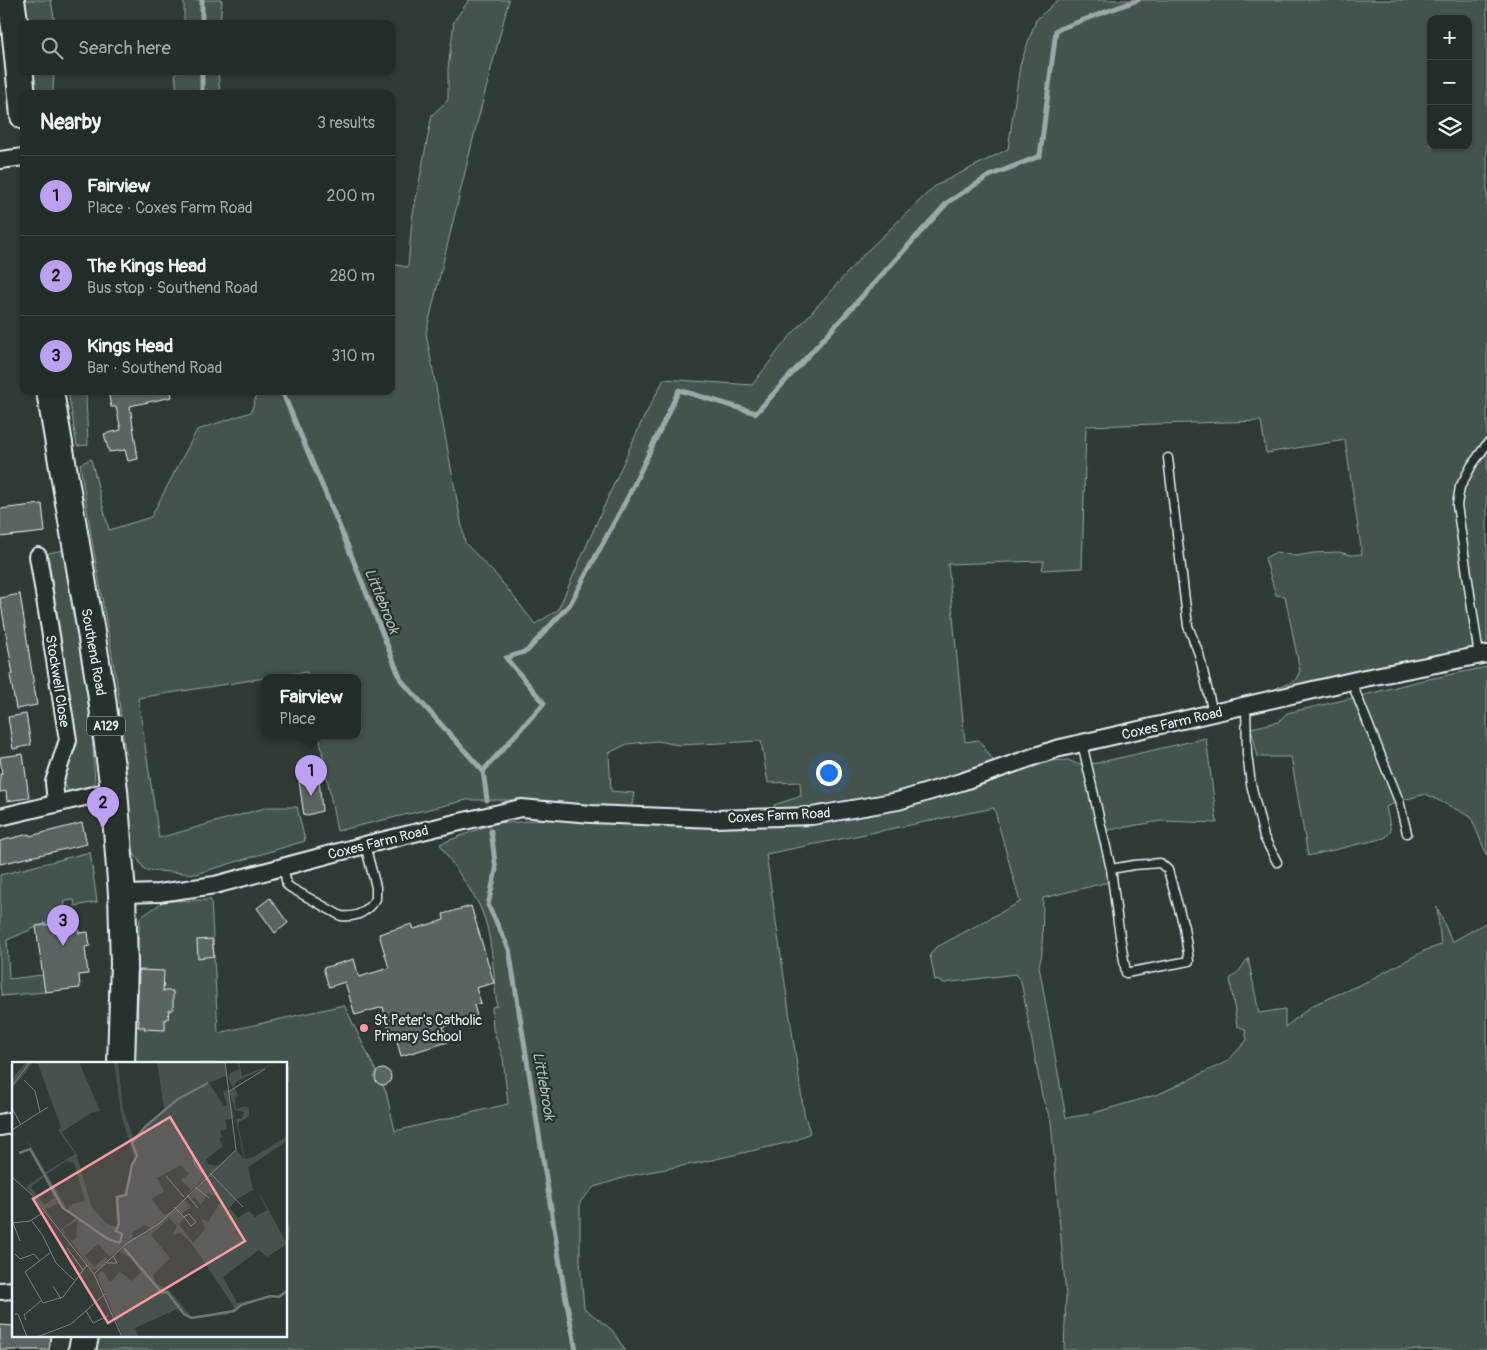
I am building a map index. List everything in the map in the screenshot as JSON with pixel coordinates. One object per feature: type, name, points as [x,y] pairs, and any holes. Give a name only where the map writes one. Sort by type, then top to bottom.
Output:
[{"type":"main road","points":[[11,0],[21,90]]},
{"type":"main road","name":"Southend Road","points":[[51,395],[101,692],[114,790],[122,894],[124,964],[121,1062]]},
{"type":"street","points":[[0,160],[20,158]]},
{"type":"street","name":"Stockwell Close","points":[[38,556],[68,740],[54,782],[56,803]]},
{"type":"street","name":"Coxes Farm Road","points":[[122,894],[159,894],[215,885],[365,845],[521,808],[591,814],[715,819],[812,816],[898,801],[1082,743],[1351,681],[1483,655]]},
{"type":"street","points":[[0,817],[114,790]]},
{"type":"lane","points":[[1483,655],[1457,504],[1460,487],[1472,465],[1487,444]]},
{"type":"lane","points":[[1168,458],[1188,626],[1199,654],[1212,713]]},
{"type":"lane","points":[[1351,681],[1398,801],[1407,833]]},
{"type":"lane","points":[[1246,705],[1247,754],[1251,784],[1264,838],[1277,862]]},
{"type":"lane","points":[[1082,743],[1111,869],[1126,973],[1189,961],[1184,927],[1168,870],[1160,863],[1111,869]]},
{"type":"lane","points":[[283,866],[287,885],[336,913],[349,917],[365,911],[376,899],[376,887],[365,845]]},
{"type":"shaded area","points":[[19,0],[51,0],[54,20],[23,20]]},
{"type":"shaded area","points":[[184,0],[222,0],[220,20],[184,20]]},
{"type":"shaded area","points":[[469,0],[509,0],[426,333],[465,543],[498,577],[535,624],[558,610],[641,423],[664,379],[752,385],[785,342],[864,254],[935,186],[1008,149],[1020,65],[1036,20],[1058,0],[1487,0],[1487,654],[1271,694],[1278,687],[1295,681],[1300,671],[1285,596],[1276,595],[1265,558],[1276,552],[1295,556],[1339,552],[1351,555],[1362,554],[1345,440],[1266,453],[1261,421],[1086,426],[1082,568],[1042,570],[1044,561],[948,564],[965,742],[979,740],[999,769],[1049,761],[1068,760],[1077,764],[1097,763],[1206,738],[1217,823],[1161,821],[1103,831],[1113,881],[1043,898],[1042,953],[1039,966],[1066,1118],[1090,1114],[1159,1094],[1228,1061],[1247,1040],[1245,1029],[1237,1026],[1230,979],[1240,970],[1248,958],[1259,1013],[1285,1009],[1285,1027],[1313,1005],[1364,983],[1424,951],[1441,945],[1437,907],[1452,942],[1487,922],[1487,1350],[1064,1350],[1066,1297],[1051,1121],[1042,1096],[1021,981],[1015,974],[945,983],[935,980],[930,955],[935,948],[1020,902],[994,808],[766,854],[804,1113],[810,1133],[795,1141],[703,1162],[633,1175],[594,1187],[580,1202],[580,1261],[584,1308],[612,1330],[625,1350],[91,1350],[94,1338],[288,1338],[288,1062],[129,1062],[140,918],[164,901],[211,900],[218,1033],[344,1005],[386,1092],[395,1131],[508,1104],[503,1058],[493,1029],[492,1007],[497,1006],[492,953],[487,926],[478,903],[440,844],[497,822],[509,823],[591,814],[775,816],[774,805],[801,796],[800,782],[768,783],[761,741],[679,745],[657,741],[627,744],[609,753],[611,791],[634,793],[631,810],[524,800],[467,800],[337,831],[320,739],[361,739],[361,674],[307,674],[307,672],[261,674],[261,679],[138,698],[159,838],[268,807],[297,807],[305,841],[196,874],[145,870],[133,852],[126,770],[127,757],[117,684],[80,464],[91,459],[109,530],[151,517],[197,430],[251,412],[257,395],[395,395],[395,265],[408,267],[412,219],[432,115],[448,100],[448,69],[454,21]]},
{"type":"shaded area","points":[[29,75],[54,75],[53,90],[30,90]]},
{"type":"shaded area","points":[[175,75],[218,75],[220,90],[177,90]]},
{"type":"shaded area","points":[[69,395],[86,395],[88,445],[77,446]]},
{"type":"shaded area","points":[[64,550],[91,724],[95,783],[79,791],[68,792],[64,778],[77,745],[48,553]]},
{"type":"shaded area","points":[[1487,667],[1487,856],[1471,817],[1426,794],[1399,801],[1386,807],[1391,831],[1385,838],[1308,856],[1291,757],[1258,757],[1251,728],[1278,722],[1287,713],[1419,681]]},
{"type":"shaded area","points":[[90,852],[97,902],[75,906],[74,900],[65,901],[64,915],[7,940],[9,979],[43,975],[45,992],[2,996],[0,986],[0,875]]},
{"type":"building","points":[[109,395],[172,395],[172,397],[130,406],[138,459],[128,461],[125,450],[109,452],[104,434],[121,430],[116,407],[111,407]]},
{"type":"building","points":[[42,504],[45,532],[0,537],[0,509]]},
{"type":"building","points":[[20,594],[37,705],[16,709],[10,675],[13,674],[0,598]]},
{"type":"building","points":[[26,714],[31,745],[13,749],[8,717]]},
{"type":"building","points":[[23,754],[29,798],[7,801],[6,791],[0,792],[0,774],[2,774],[0,757]]},
{"type":"building","points":[[319,779],[322,811],[304,816],[299,781]]},
{"type":"building","points":[[82,823],[87,844],[0,864],[0,841],[29,834],[30,836]]},
{"type":"building","points":[[270,898],[288,923],[275,933],[257,908]]},
{"type":"building","points":[[471,906],[494,983],[476,988],[481,1003],[474,1005],[477,1016],[443,1027],[448,1042],[401,1056],[396,1038],[392,1039],[383,1007],[355,1015],[345,982],[329,987],[323,968],[354,959],[359,977],[389,968],[379,934],[412,924],[414,929],[444,920],[443,914]]},
{"type":"building","points":[[77,921],[79,933],[88,932],[90,946],[85,947],[88,974],[79,975],[80,988],[45,992],[36,926]]},
{"type":"building","points":[[212,939],[214,956],[198,958],[197,940]]},
{"type":"building","points":[[139,970],[164,971],[163,991],[173,991],[173,1010],[169,1010],[168,1019],[165,1019],[165,1030],[138,1027]]},
{"type":"building","points":[[383,1069],[389,1071],[391,1077],[389,1083],[383,1085],[377,1083],[375,1077],[377,1071]]},
{"type":"building","points":[[0,1325],[12,1326],[12,1338],[51,1338],[49,1350],[0,1350]]},
{"type":"waterway","name":"Littlebrook","points":[[202,0],[202,20]]},
{"type":"waterway","points":[[483,771],[544,703],[506,658],[527,651],[570,604],[628,497],[679,390],[756,413],[948,202],[989,176],[1040,156],[1056,30],[1138,0]]},
{"type":"waterway","name":"Littlebrook","points":[[202,75],[202,90]]},
{"type":"waterway","name":"Littlebrook","points":[[284,395],[344,537],[401,680],[483,771],[487,800]]},
{"type":"waterway","name":"Littlebrook","points":[[491,831],[496,870],[488,905],[509,949],[564,1289],[576,1350]]},
{"type":"place","name":"Fairview","points":[[311,796]]},
{"type":"place","name":"The Kings Head","points":[[103,828]]},
{"type":"place","name":"Kings Head","points":[[63,946]]},
{"type":"place","name":"St Peter's Catholic Primary School","points":[[364,1028]]}]
